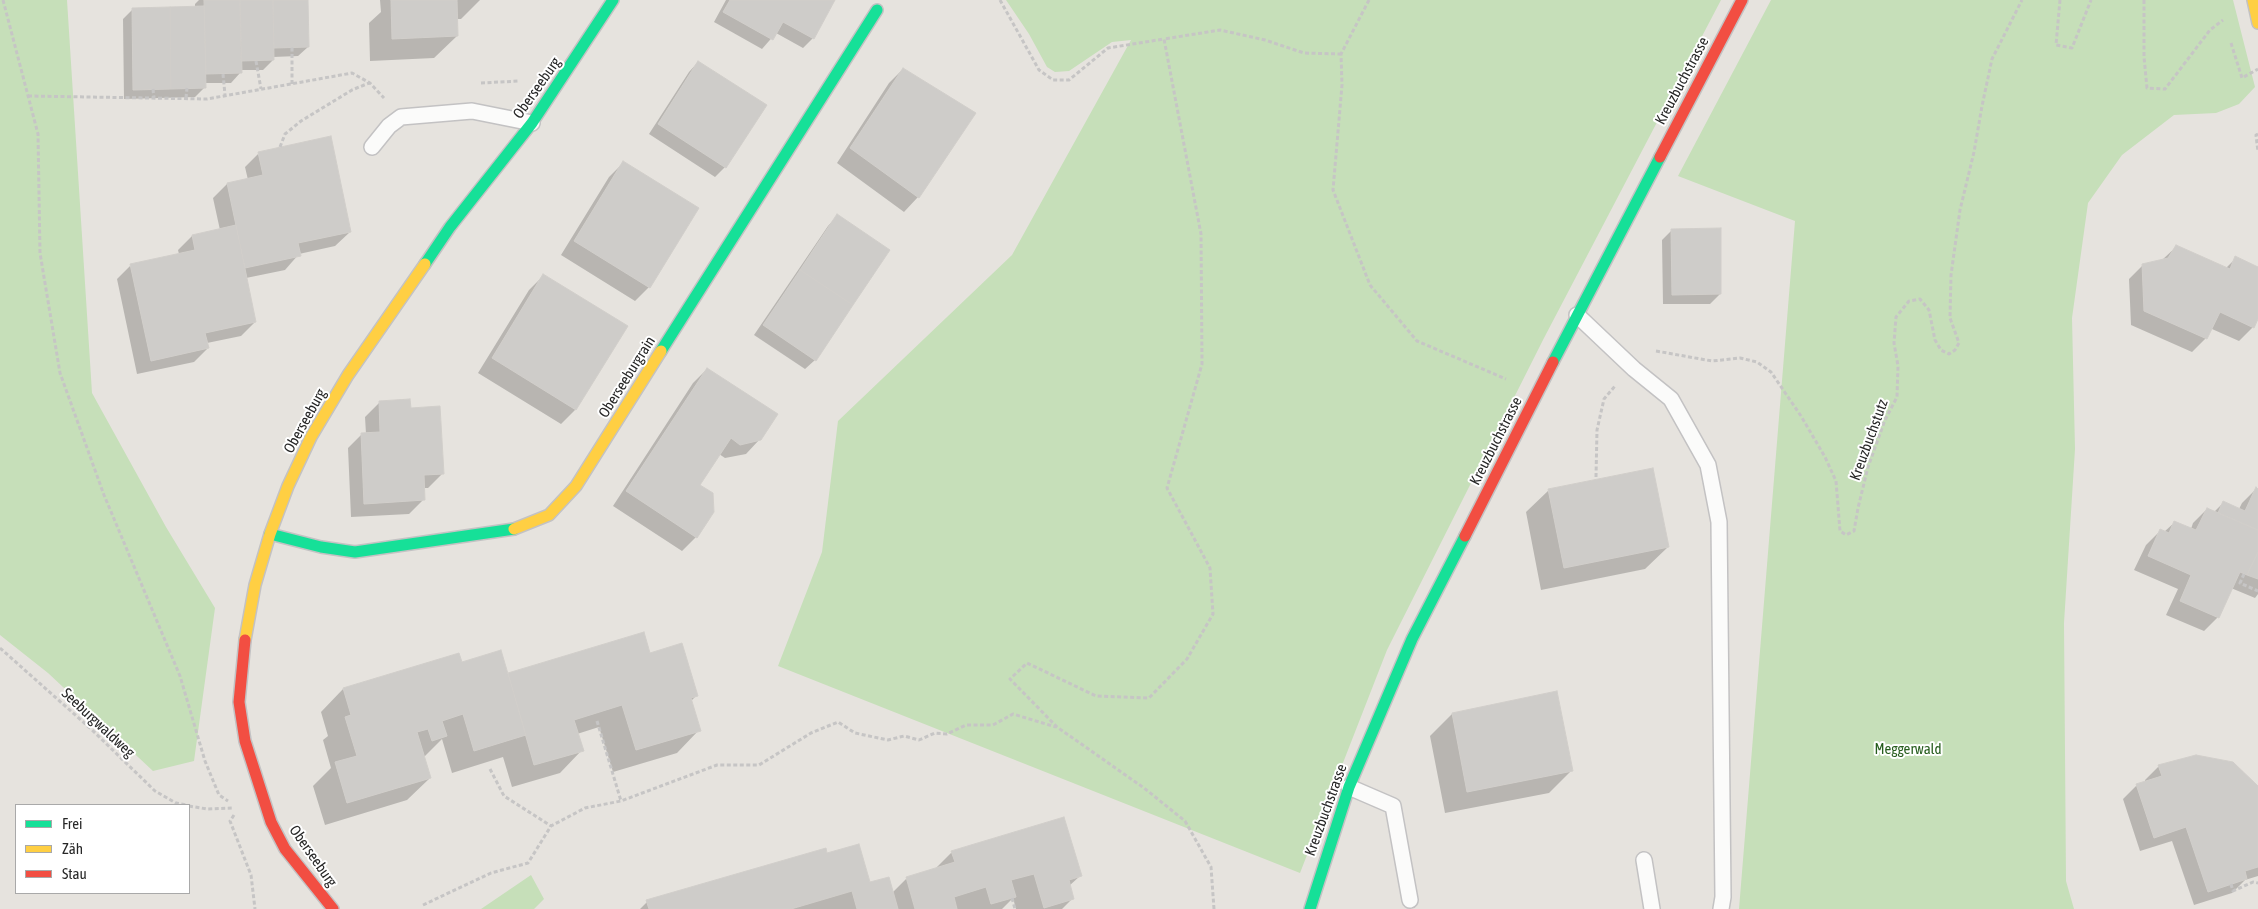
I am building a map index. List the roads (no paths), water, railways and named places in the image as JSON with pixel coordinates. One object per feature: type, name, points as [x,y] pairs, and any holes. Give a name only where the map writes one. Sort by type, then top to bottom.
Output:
[{"type":"street","name":"Oberseeburg","points":[[333,909],[285,849],[271,822],[245,741],[239,702],[245,636],[255,585],[270,534],[288,486],[311,437],[348,375],[450,227],[532,123],[613,0]]},
{"type":"street","name":"Kreuzbuchstrasse","points":[[1310,909],[1349,787],[1412,639],[1577,315],[1742,0]]},
{"type":"street","points":[[2253,0],[2258,23]]},
{"type":"street","name":"Oberseeburgrain","points":[[270,534],[321,547],[355,552],[515,529],[549,515],[576,486],[877,10]]},
{"type":"lane","points":[[372,147],[389,126],[401,117],[472,111],[532,123]]},
{"type":"lane","points":[[1577,315],[1634,369],[1671,399],[1708,465],[1719,522],[1724,897],[1721,909]]},
{"type":"lane","points":[[1349,787],[1392,806],[1410,900]]},
{"type":"lane","points":[[1644,860],[1652,909]]},
{"type":"park label","name":"Meggerwald","points":[[1908,749]]}]
